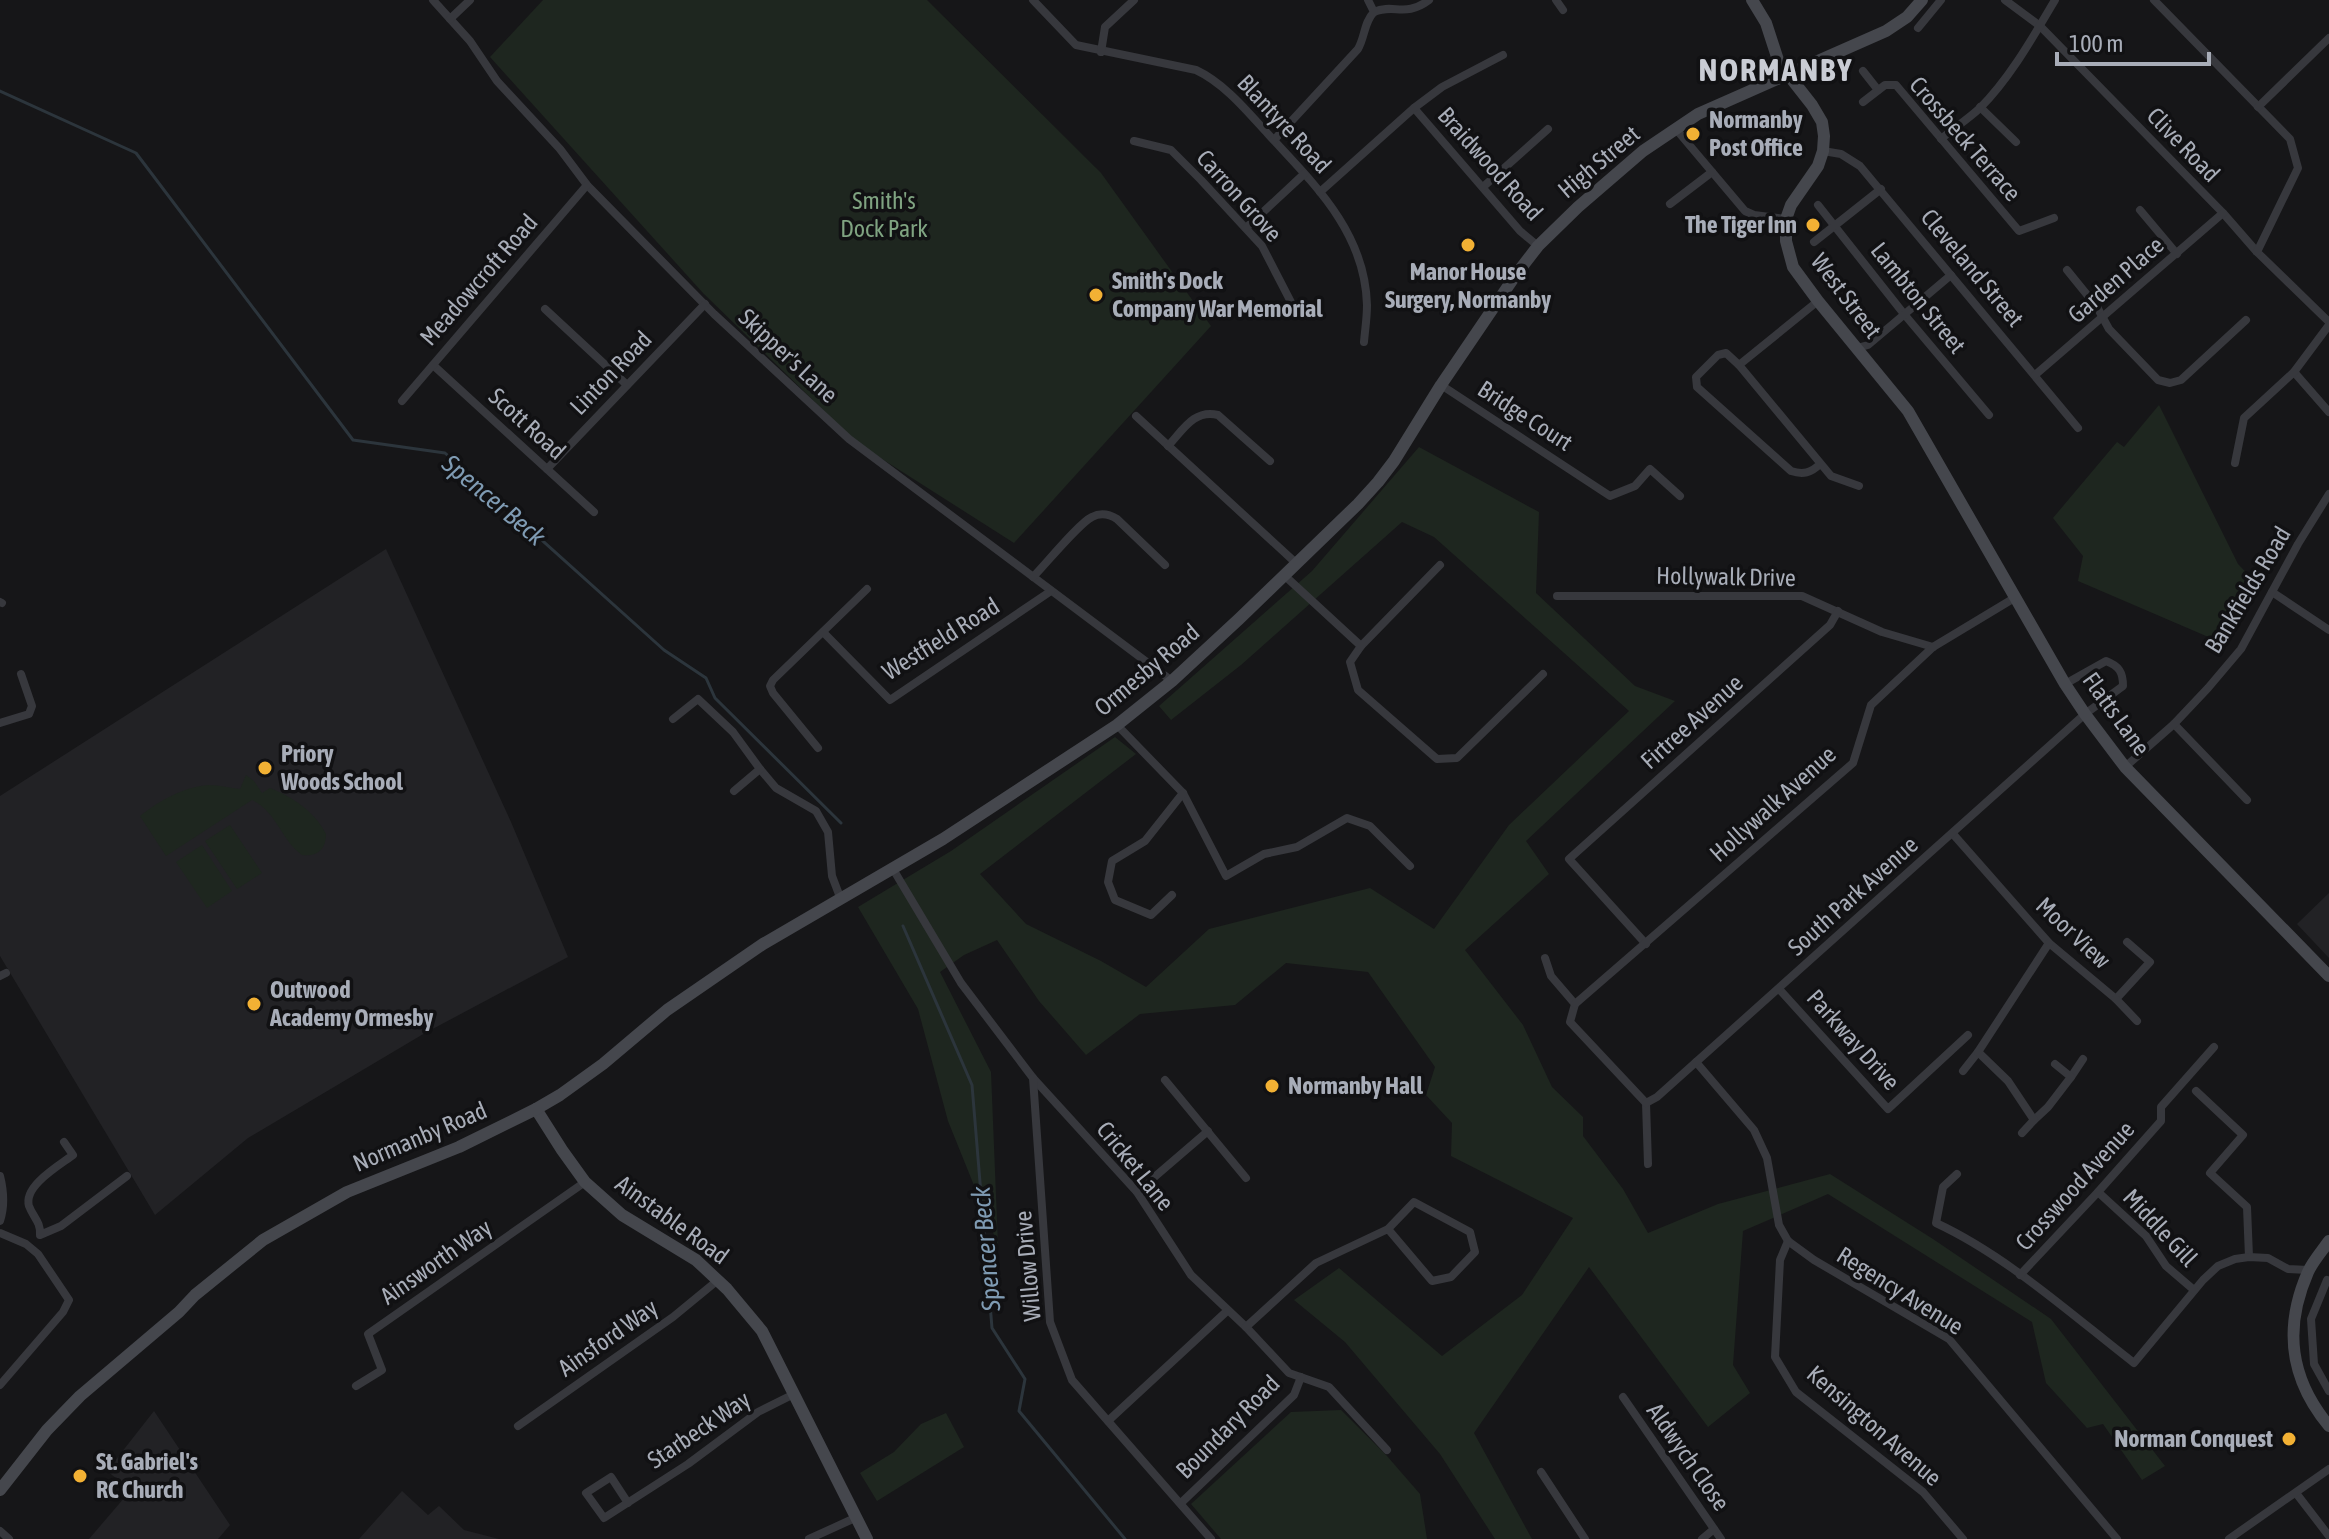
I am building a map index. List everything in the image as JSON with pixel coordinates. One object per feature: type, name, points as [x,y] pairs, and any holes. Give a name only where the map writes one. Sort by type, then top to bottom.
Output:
[{"type":"main road","points":[[1752,0],[1766,23],[1779,63],[1822,122],[1823,151],[1818,166],[1791,205],[1786,219]]},
{"type":"main road","name":"High Street","points":[[1394,461],[1441,385],[1538,246],[1578,207],[1675,128],[1722,102],[1886,31],[1907,17],[1922,0]]},
{"type":"main road","name":"West Street","points":[[1786,219],[1786,241],[1793,267],[1818,301],[1863,346],[1923,437]]},
{"type":"main road","name":"Flatts Lane","points":[[1923,437],[2085,714],[2125,767],[2329,976]]},
{"type":"main road","name":"Ormesby Road","points":[[893,869],[1117,725],[1172,681],[1358,504],[1394,461]]},
{"type":"main road","name":"Normanby Road","points":[[0,1490],[47,1430],[80,1396],[263,1240],[347,1192],[459,1147],[536,1109],[592,1072],[667,1010],[763,944],[893,869]]},
{"type":"main road","name":"Ainstable Road","points":[[536,1109],[585,1182],[622,1215],[696,1260],[718,1280],[762,1331],[867,1539]]},
{"type":"main road","points":[[2329,1241],[2308,1270],[2293,1317],[2295,1368],[2315,1409],[2329,1426]]},
{"type":"street","name":"Skipper's Lane","points":[[433,0],[470,41],[497,81],[560,149],[587,185],[705,304],[849,439],[1172,681]]},
{"type":"street","points":[[450,19],[470,0]]},
{"type":"street","name":"Blantyre Road","points":[[1033,0],[1076,45],[1196,70],[1213,78],[1274,140],[1331,204],[1346,228],[1356,251],[1366,296],[1364,342]]},
{"type":"street","points":[[1101,52],[1105,27],[1134,0]]},
{"type":"street","points":[[1368,0],[1374,12]]},
{"type":"street","points":[[1274,140],[1358,49],[1368,18],[1374,12],[1380,9],[1405,11],[1419,8],[1429,0]]},
{"type":"street","points":[[1556,0],[1563,10]]},
{"type":"street","points":[[1918,28],[1941,0]]},
{"type":"street","name":"Clive Road","points":[[2005,0],[2040,26],[2329,324]]},
{"type":"street","points":[[1941,139],[1980,107],[2005,78],[2055,0]]},
{"type":"street","points":[[2154,0],[2290,139],[2298,168],[2257,252]]},
{"type":"street","points":[[2258,107],[2326,50],[2329,38]]},
{"type":"street","points":[[1320,192],[1442,87],[1503,55]]},
{"type":"street","points":[[1863,71],[1882,87],[1863,102]]},
{"type":"street","name":"Crossbeck Terrace","points":[[1882,87],[1896,85],[2019,231],[2054,218]]},
{"type":"street","points":[[1980,107],[2016,142]]},
{"type":"street","name":"Braidwood Road","points":[[1414,108],[1520,231],[1538,246]]},
{"type":"street","points":[[1675,128],[1745,211],[1786,219]]},
{"type":"street","points":[[1483,187],[1548,129]]},
{"type":"street","name":"Carron Grove","points":[[1134,141],[1171,150],[1262,246],[1292,304]]},
{"type":"street","name":"Cleveland Street","points":[[1823,151],[1850,158],[1881,189],[2078,428]]},
{"type":"street","points":[[1670,204],[1712,172]]},
{"type":"street","points":[[1246,228],[1304,174]]},
{"type":"street","name":"Meadowcroft Road","points":[[402,401],[587,185]]},
{"type":"street","points":[[1814,242],[1881,189]]},
{"type":"street","name":"Lambton Street","points":[[1818,205],[1989,415]]},
{"type":"street","points":[[2140,210],[2177,254]]},
{"type":"street","name":"Garden Place","points":[[2035,375],[2223,213]]},
{"type":"street","points":[[2067,270],[2109,329],[2158,380],[2170,383],[2181,380],[2246,320]]},
{"type":"street","points":[[1863,346],[1951,275]]},
{"type":"street","points":[[1739,365],[1818,301]]},
{"type":"street","name":"Linton Road","points":[[547,469],[705,304]]},
{"type":"street","points":[[545,309],[627,385]]},
{"type":"street","points":[[2235,463],[2244,418],[2294,372],[2329,324]]},
{"type":"street","points":[[1820,464],[1810,472],[1800,474],[1791,471],[1697,387],[1696,377],[1718,355],[1726,353],[1831,476],[1859,486]]},
{"type":"street","name":"Scott Road","points":[[433,365],[594,512]]},
{"type":"street","points":[[2294,372],[2329,412]]},
{"type":"street","name":"Bridge Court","points":[[1441,385],[1610,496],[1635,486],[1650,469],[1680,496]]},
{"type":"street","points":[[1168,446],[1195,417],[1211,413],[1218,415],[1270,461]]},
{"type":"street","points":[[1136,416],[1297,564]]},
{"type":"street","name":"Bankfields Road","points":[[2125,767],[2174,724],[2241,649],[2329,494]]},
{"type":"street","points":[[1033,577],[1087,520],[1101,514],[1117,519],[1165,565]]},
{"type":"street","points":[[1440,565],[1361,646],[1350,662],[1358,690],[1437,759],[1457,758],[1543,674]]},
{"type":"street","points":[[1285,576],[1361,646]]},
{"type":"street","points":[[818,748],[770,686],[867,589]]},
{"type":"street","name":"Westfield Road","points":[[823,632],[890,700],[1051,591]]},
{"type":"street","points":[[2272,592],[2329,630]]},
{"type":"street","name":"Hollywalk Drive","points":[[1557,596],[1802,596],[1882,632],[1933,647]]},
{"type":"street","name":"Hollywalk Avenue","points":[[1575,1004],[1853,763],[1871,705],[1933,647],[2016,597]]},
{"type":"street","name":"Firtree Avenue","points":[[1646,944],[1569,859],[1830,625],[1838,611]]},
{"type":"street","name":"South Park Avenue","points":[[1646,1103],[1657,1097],[1779,989],[2085,714],[2123,686],[2123,674],[2115,664],[2106,661],[2065,684]]},
{"type":"street","points":[[0,723],[29,714],[32,706],[21,674]]},
{"type":"street","points":[[673,719],[698,699],[733,732],[776,788],[816,811],[828,832],[832,876],[840,897]]},
{"type":"street","points":[[2174,724],[2247,800]]},
{"type":"street","points":[[1117,725],[1183,793],[1226,876],[1264,854],[1297,847],[1347,818],[1370,826],[1410,866]]},
{"type":"street","points":[[734,791],[760,769]]},
{"type":"street","points":[[1172,895],[1151,915],[1115,900],[1108,882],[1112,861],[1145,841],[1183,793]]},
{"type":"street","name":"Moor View","points":[[1953,834],[2049,943],[2116,999],[2150,962],[2127,942]]},
{"type":"street","name":"Cricket Lane","points":[[893,869],[961,983],[1033,1078],[1137,1192],[1191,1275],[1289,1373],[1329,1387],[1387,1450]]},
{"type":"street","points":[[1963,1071],[2049,943]]},
{"type":"street","points":[[1545,958],[1551,976],[1575,1004],[1570,1022],[1646,1103],[1648,1164]]},
{"type":"street","name":"Parkway Drive","points":[[1779,989],[1888,1109],[1968,1035]]},
{"type":"street","points":[[2116,999],[2137,1021]]},
{"type":"street","name":"Crosswood Avenue","points":[[2020,1275],[2161,1121],[2161,1107],[2214,1047]]},
{"type":"street","points":[[1978,1052],[2008,1081],[2034,1120]]},
{"type":"street","points":[[2022,1133],[2048,1107],[2083,1059]]},
{"type":"street","points":[[1696,1062],[1754,1130],[1767,1158],[1779,1225],[1788,1241]]},
{"type":"street","points":[[2055,1064],[2071,1077]]},
{"type":"street","name":"Willow Drive","points":[[1033,1078],[1050,1322],[1072,1380],[1211,1539]]},
{"type":"street","points":[[1165,1080],[1246,1178]]},
{"type":"street","points":[[2196,1091],[2243,1135],[2210,1173],[2247,1207],[2249,1257]]},
{"type":"street","points":[[1137,1192],[1208,1131]]},
{"type":"street","points":[[31,1248],[41,1228],[30,1209],[30,1191],[73,1155],[64,1142]]},
{"type":"street","points":[[1957,1174],[1943,1187],[1936,1223],[1963,1236],[2020,1275],[2134,1363],[2194,1290],[2218,1266],[2249,1257],[2268,1258],[2288,1269],[2308,1270]]},
{"type":"street","points":[[0,1176],[4,1191],[0,1221]]},
{"type":"street","points":[[40,1235],[61,1226],[127,1176]]},
{"type":"street","name":"Ainsworth Way","points":[[356,1386],[382,1370],[368,1334],[585,1182]]},
{"type":"street","name":"Middle Gill","points":[[2098,1192],[2146,1236],[2166,1266],[2194,1290]]},
{"type":"street","points":[[1246,1327],[1316,1263],[1388,1229],[1414,1202],[1470,1232],[1475,1252],[1451,1277],[1432,1281],[1388,1229]]},
{"type":"street","points":[[0,1233],[38,1254],[69,1300],[63,1312],[0,1385]]},
{"type":"street","name":"Kensington Avenue","points":[[1788,1241],[1780,1260],[1775,1357],[1796,1392],[1923,1492],[1963,1539]]},
{"type":"street","name":"Regency Avenue","points":[[1788,1241],[1814,1260],[1949,1339],[2117,1539]]},
{"type":"street","name":"Ainsford Way","points":[[518,1426],[663,1324],[718,1280]]},
{"type":"street","points":[[2307,1392],[2327,1387],[2314,1364],[2311,1319],[2327,1280]]},
{"type":"street","points":[[1108,1421],[1227,1311]]},
{"type":"street","name":"Boundary Road","points":[[1181,1503],[1294,1395],[1301,1377]]},
{"type":"street","name":"Starbeck Way","points":[[628,1503],[611,1477],[586,1493],[604,1518],[628,1503],[688,1464],[758,1412],[794,1394]]},
{"type":"street","name":"Aldwych Close","points":[[1623,1397],[1721,1539]]},
{"type":"street","points":[[2229,1539],[2329,1469]]},
{"type":"street","points":[[1541,1472],[1585,1539]]},
{"type":"street","points":[[2296,1493],[2329,1536]]},
{"type":"street","points":[[809,1539],[855,1518]]},
{"type":"street","points":[[1702,1539],[1714,1529]]},
{"type":"street","points":[[0,1531],[9,1539]]},
{"type":"shaded area","points":[[386,549],[511,822],[568,957],[425,1033],[248,1138],[155,1215],[0,956],[0,796]]},
{"type":"shaded area","points":[[2329,893],[2329,958],[2297,924]]},
{"type":"shaded area","points":[[154,1411],[230,1525],[218,1539],[89,1539],[131,1490],[107,1471]]},
{"type":"shaded area","points":[[402,1491],[428,1515],[439,1506],[464,1530],[499,1539],[359,1539]]},
{"type":"green space","name":"Smith's Dock Park","points":[[543,0],[927,0],[1101,173],[1211,326],[1014,543],[857,443],[703,293],[490,57]]},
{"type":"green space","points":[[2159,405],[2238,564],[2257,584],[2227,645],[2078,581],[2083,556],[2053,518],[2117,442],[2124,447]]},
{"type":"green space","points":[[1419,447],[1539,512],[1536,593],[1635,686],[1675,701],[1526,841],[1549,874],[1465,950],[1523,1025],[1552,1087],[1583,1117],[1583,1136],[1623,1189],[1648,1233],[1718,1204],[1830,1174],[2051,1319],[2165,1466],[2142,1480],[2103,1424],[2087,1428],[2046,1383],[2032,1322],[1828,1194],[1743,1231],[1733,1365],[1750,1393],[1708,1427],[1589,1267],[1474,1433],[1532,1539],[1495,1539],[1440,1454],[1345,1342],[1294,1300],[1339,1268],[1442,1356],[1522,1295],[1573,1218],[1451,1156],[1452,1123],[1426,1095],[1435,1067],[1368,972],[1286,963],[1235,1005],[1140,1014],[1086,1055],[1039,1001],[997,940],[964,955],[940,972],[991,1072],[998,1245],[948,1121],[918,1009],[858,907],[951,851],[1115,737],[1136,754],[980,874],[1026,924],[1146,987],[1209,929],[1370,888],[1434,929],[1509,825],[1629,711],[1434,537],[1402,522],[1241,665],[1171,720],[1159,706],[1312,571]]},
{"type":"green space","points":[[246,775],[262,793],[270,788],[310,812],[326,834],[320,851],[302,855],[267,812],[252,800],[166,856],[140,816],[163,800],[190,789],[209,785],[240,789]]},
{"type":"green space","points":[[230,825],[262,873],[237,889],[205,841]]},
{"type":"green space","points":[[202,845],[232,891],[207,908],[176,862]]},
{"type":"green space","points":[[1341,1410],[1420,1494],[1427,1539],[1221,1539],[1191,1504],[1291,1412]]},
{"type":"green space","points":[[946,1413],[964,1447],[877,1501],[860,1473],[894,1452],[921,1424]]},
{"type":"waterway","name":"Spencer Beck","points":[[0,91],[136,153],[353,440],[445,453],[664,650],[706,678],[715,698],[841,823]]},
{"type":"waterway","name":"Spencer Beck","points":[[903,926],[972,1085],[992,1328],[1025,1379],[1019,1411],[1125,1539]]},
{"type":"place","name":"Normanby Post Office","points":[[1693,134]]},
{"type":"place","name":"The Tiger Inn","points":[[1813,225]]},
{"type":"place","name":"Manor House Surgery, Normanby","points":[[1468,245]]},
{"type":"place","name":"Smith's Dock Company War Memorial","points":[[1096,295]]},
{"type":"place","name":"Priory Woods School","points":[[265,768]]},
{"type":"place","name":"Outwood Academy Ormesby","points":[[254,1004]]},
{"type":"place","name":"Normanby Hall","points":[[1272,1086]]},
{"type":"place","name":"Norman Conquest","points":[[2289,1439]]},
{"type":"place","name":"St. Gabriel's RC Church","points":[[80,1476]]},
{"type":"district","name":"NORMANBY","points":[[1776,70]]}]
